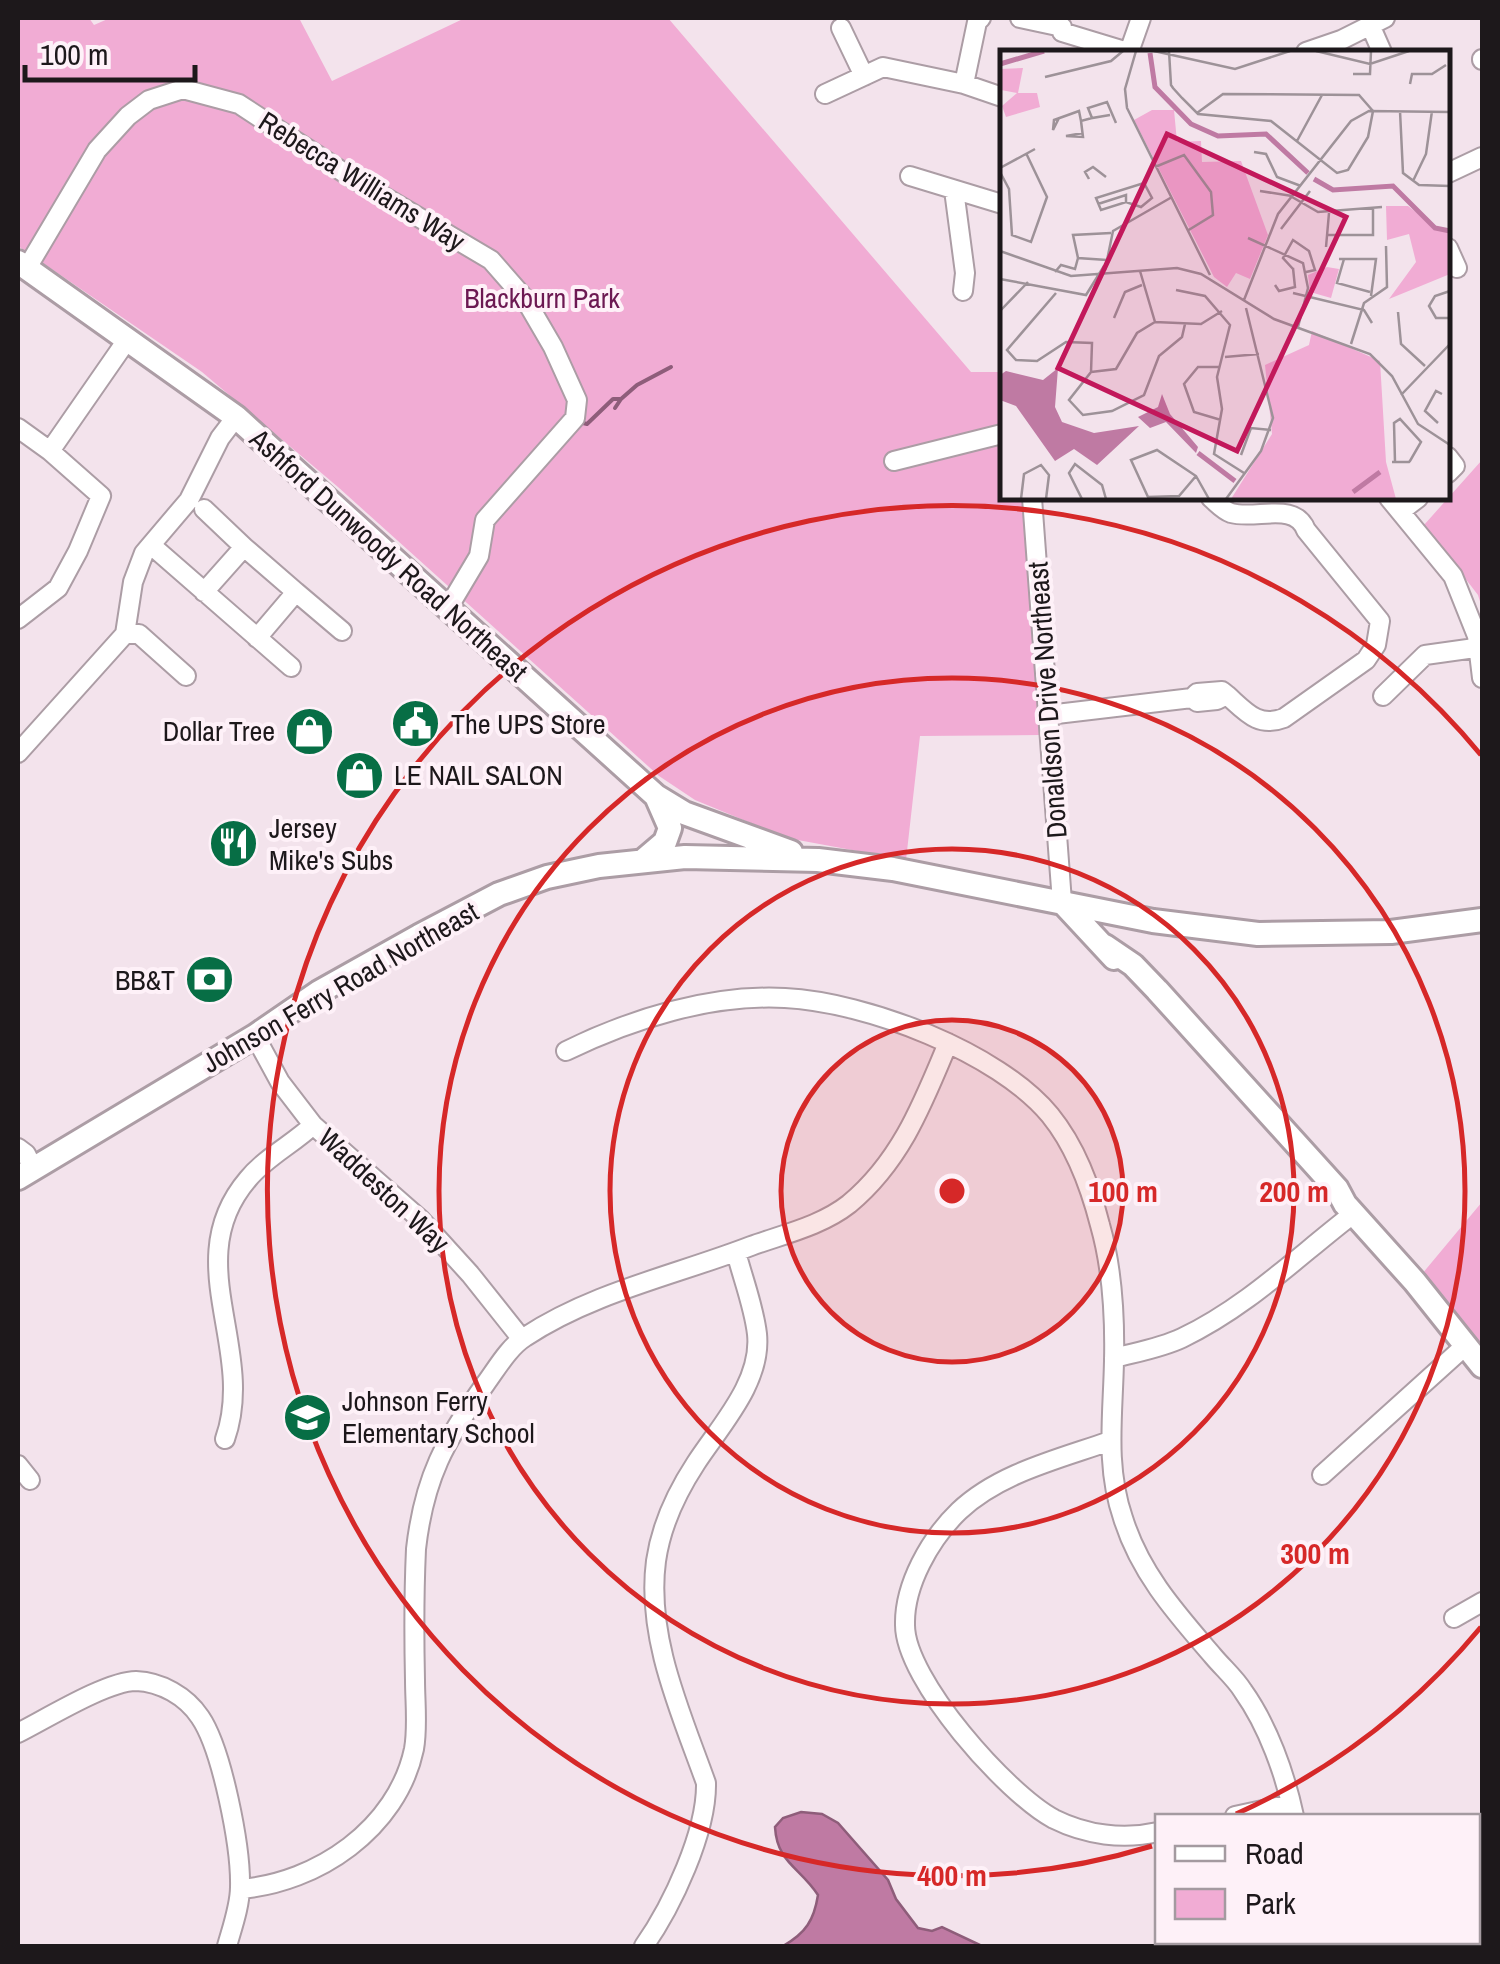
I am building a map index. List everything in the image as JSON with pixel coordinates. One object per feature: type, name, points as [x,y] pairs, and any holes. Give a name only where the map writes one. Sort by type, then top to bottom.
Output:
[{"type":"main road","name":"Ashford Dunwoody Road Northeast","points":[[22,265],[236,418],[656,796],[684,813],[818,860]]},
{"type":"main road","points":[[645,859],[665,842],[670,828],[656,796]]},
{"type":"main road","points":[[685,857],[704,850],[725,829]]},
{"type":"main road","name":"Johnson Ferry Road Northeast","points":[[25,1173],[256,1036],[320,992],[499,894],[547,877],[645,859],[818,860]]},
{"type":"main road","points":[[818,860],[894,869],[1152,921],[1258,934],[1392,932],[1482,920]]},
{"type":"main road","points":[[1062,902],[1328,1197],[1349,1209],[1415,1282],[1482,1366]]},
{"type":"street","points":[[964,84],[981,18]]},
{"type":"street","points":[[1020,18],[1063,25],[1123,50]]},
{"type":"street","points":[[1129,50],[1141,18]]},
{"type":"street","points":[[1311,50],[1378,22],[1382,50]]},
{"type":"street","points":[[1057,50],[1063,25]]},
{"type":"street","points":[[841,28],[864,76]]},
{"type":"street","points":[[824,94],[883,66],[1000,96]]},
{"type":"street","name":"Rebecca Williams Way","points":[[22,265],[98,150],[128,116],[148,100],[183,89],[239,104],[349,176],[491,260],[525,299],[553,346],[577,400],[576,418],[485,520],[479,556],[448,608]]},
{"type":"street","points":[[1450,172],[1482,157]]},
{"type":"street","points":[[910,176],[1000,203]]},
{"type":"street","points":[[954,190],[965,272],[963,291]]},
{"type":"street","points":[[1450,253],[1456,268]]},
{"type":"street","points":[[50,451],[127,340]]},
{"type":"street","points":[[18,754],[126,624],[134,582],[151,545],[189,500],[220,438],[236,418]]},
{"type":"street","points":[[18,428],[101,496],[58,588],[18,619]]},
{"type":"street","points":[[894,461],[1000,434]]},
{"type":"street","name":"Donaldson Drive Northeast","points":[[1032,500],[1062,902]]},
{"type":"street","points":[[1048,715],[1227,695],[1257,722],[1272,723],[1366,660],[1376,646],[1380,621],[1306,530],[1284,525],[1272,515],[1226,512],[1213,500]]},
{"type":"street","points":[[1395,504],[1453,576],[1470,612],[1480,647],[1482,678]]},
{"type":"street","points":[[204,509],[342,631]]},
{"type":"street","points":[[151,545],[291,667]]},
{"type":"street","points":[[204,592],[244,547]]},
{"type":"street","points":[[257,638],[296,592]]},
{"type":"street","points":[[126,624],[186,676]]},
{"type":"street","points":[[1383,696],[1425,655],[1480,647]]},
{"type":"street","points":[[566,1052],[599,1035],[675,1011],[733,1000],[786,998],[868,1014],[948,1044],[988,1064],[1049,1114],[1068,1140],[1088,1182],[1109,1268],[1114,1358],[1110,1441],[1113,1483],[1134,1550],[1150,1580],[1242,1688],[1262,1720],[1293,1810],[1255,1814]]},
{"type":"street","name":"Waddeston Way","points":[[256,1036],[280,1082],[313,1124],[420,1220],[521,1338]]},
{"type":"street","points":[[240,1889],[291,1880],[320,1868],[382,1815],[400,1786],[414,1748],[416,1549],[432,1469],[458,1421],[521,1338],[623,1290],[816,1224],[847,1206],[870,1184],[913,1126],[948,1044]]},
{"type":"street","points":[[224,1439],[235,1400],[233,1363],[218,1282],[220,1229],[248,1179],[313,1124]]},
{"type":"street","points":[[18,1148],[25,1173]]},
{"type":"street","points":[[1114,1358],[1180,1339],[1221,1316],[1274,1280],[1349,1209]]},
{"type":"street","points":[[644,1946],[682,1875],[706,1805],[706,1783],[663,1654],[655,1595],[656,1561],[666,1520],[679,1493],[734,1406],[756,1358],[758,1335],[736,1252]]},
{"type":"street","points":[[1322,1475],[1465,1346]]},
{"type":"street","points":[[1110,1441],[1016,1474],[959,1511],[915,1574],[904,1630],[917,1671],[931,1694],[980,1752],[1033,1805],[1080,1830],[1111,1836],[1155,1832]]},
{"type":"street","points":[[1454,1618],[1482,1602]]},
{"type":"street","points":[[18,1733],[109,1687],[132,1681],[157,1684],[173,1691],[200,1717],[212,1744],[231,1816],[240,1889],[227,1946]]},
{"type":"green space","name":"Blackburn Park","points":[[18,18],[89,18],[94,25],[110,18],[299,18],[332,81],[465,18],[668,18],[971,372],[1000,372],[1000,500],[1022,500],[1040,735],[920,736],[906,860],[787,838],[695,800],[659,776],[338,487],[202,372],[18,246]]},
{"type":"green space","points":[[1482,460],[1482,608],[1478,595],[1424,525]]},
{"type":"green space","points":[[1482,1202],[1482,1362],[1417,1280]]},
{"type":"shaded area","points":[[801,1812],[822,1814],[838,1823],[888,1880],[896,1899],[918,1928],[932,1931],[942,1927],[982,1946],[783,1946],[808,1925],[818,1895],[785,1857],[777,1839],[775,1827],[783,1818]]},
{"type":"waterway","points":[[583,423],[587,424],[613,399],[621,399],[637,385],[671,367]]},
{"type":"waterway","points":[[615,408],[621,399]]},
{"type":"place","name":"The UPS Store","points":[[416,724]]},
{"type":"place","name":"Dollar Tree","points":[[310,731]]},
{"type":"place","name":"LE NAIL SALON","points":[[359,775]]},
{"type":"place","name":"Jersey Mike's Subs","points":[[234,844]]},
{"type":"place","name":"BB&T","points":[[210,980]]},
{"type":"place","name":"Johnson Ferry Elementary School","points":[[307,1417]]}]
